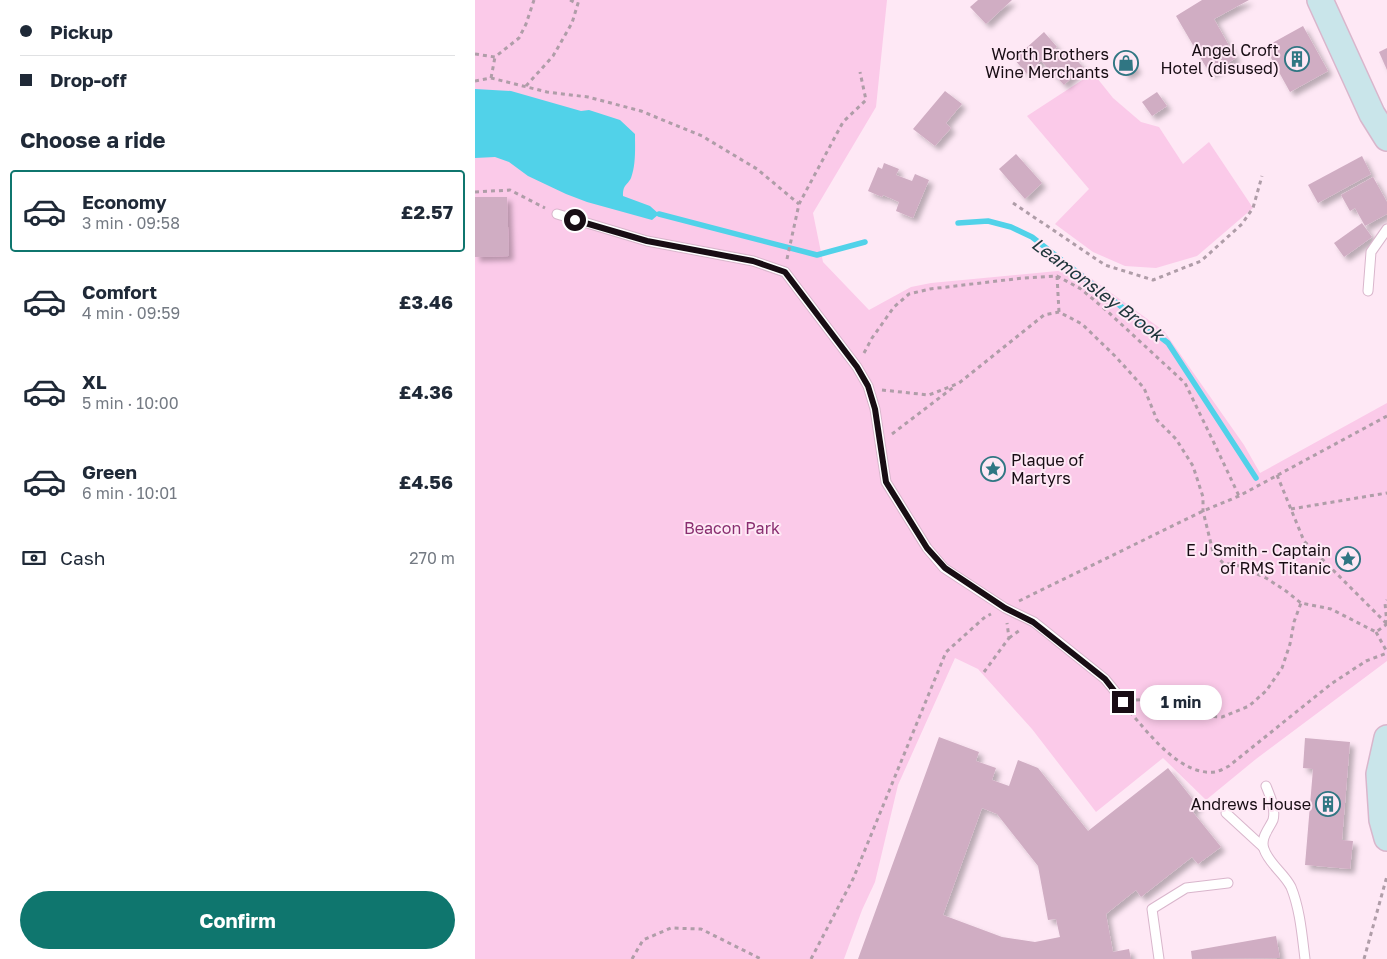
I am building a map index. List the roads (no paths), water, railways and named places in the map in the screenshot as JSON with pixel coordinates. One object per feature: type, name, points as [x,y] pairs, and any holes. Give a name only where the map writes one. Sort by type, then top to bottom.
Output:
[{"type":"street","points":[[1320,0],[1372,114],[1387,138]]},
{"type":"street","points":[[1387,738],[1379,774],[1382,820],[1387,838]]},
{"type":"lane","points":[[557,214],[647,241],[753,261],[785,272],[857,367],[868,386],[875,409],[886,482],[927,548],[945,568],[1005,608],[1041,628],[1105,679],[1123,702]]},
{"type":"lane","points":[[1368,291],[1371,252],[1387,229]]},
{"type":"lane","points":[[1263,847],[1265,832],[1273,819],[1273,804],[1266,786]]},
{"type":"lane","points":[[1226,813],[1263,847],[1271,862],[1290,885],[1299,915],[1305,959]]},
{"type":"lane","points":[[1159,959],[1152,909],[1186,888],[1228,883]]},
{"type":"water","points":[[475,89],[511,91],[581,111],[589,110],[620,120],[635,134],[634,168],[631,178],[624,187],[623,196],[650,206],[659,214],[652,220],[587,202],[528,176],[509,162],[495,157],[475,158]]},
{"type":"waterway","name":"Leamonsley Brook","points":[[659,214],[817,255],[865,242]]},
{"type":"waterway","name":"Leamonsley Brook","points":[[958,223],[988,221],[1011,227],[1032,237],[1168,343],[1256,478]]},
{"type":"place","name":"Angel Croft Hotel (disused)","points":[[1297,59]]},
{"type":"place","name":"Worth Brothers Wine Merchants","points":[[1126,63]]},
{"type":"place","name":"Plaque of Martyrs","points":[[993,469]]},
{"type":"place","name":"E J Smith - Captain of RMS Titanic","points":[[1348,559]]},
{"type":"place","name":"Andrews House","points":[[1328,804]]},
{"type":"park label","name":"Beacon Park","points":[[732,528]]}]
